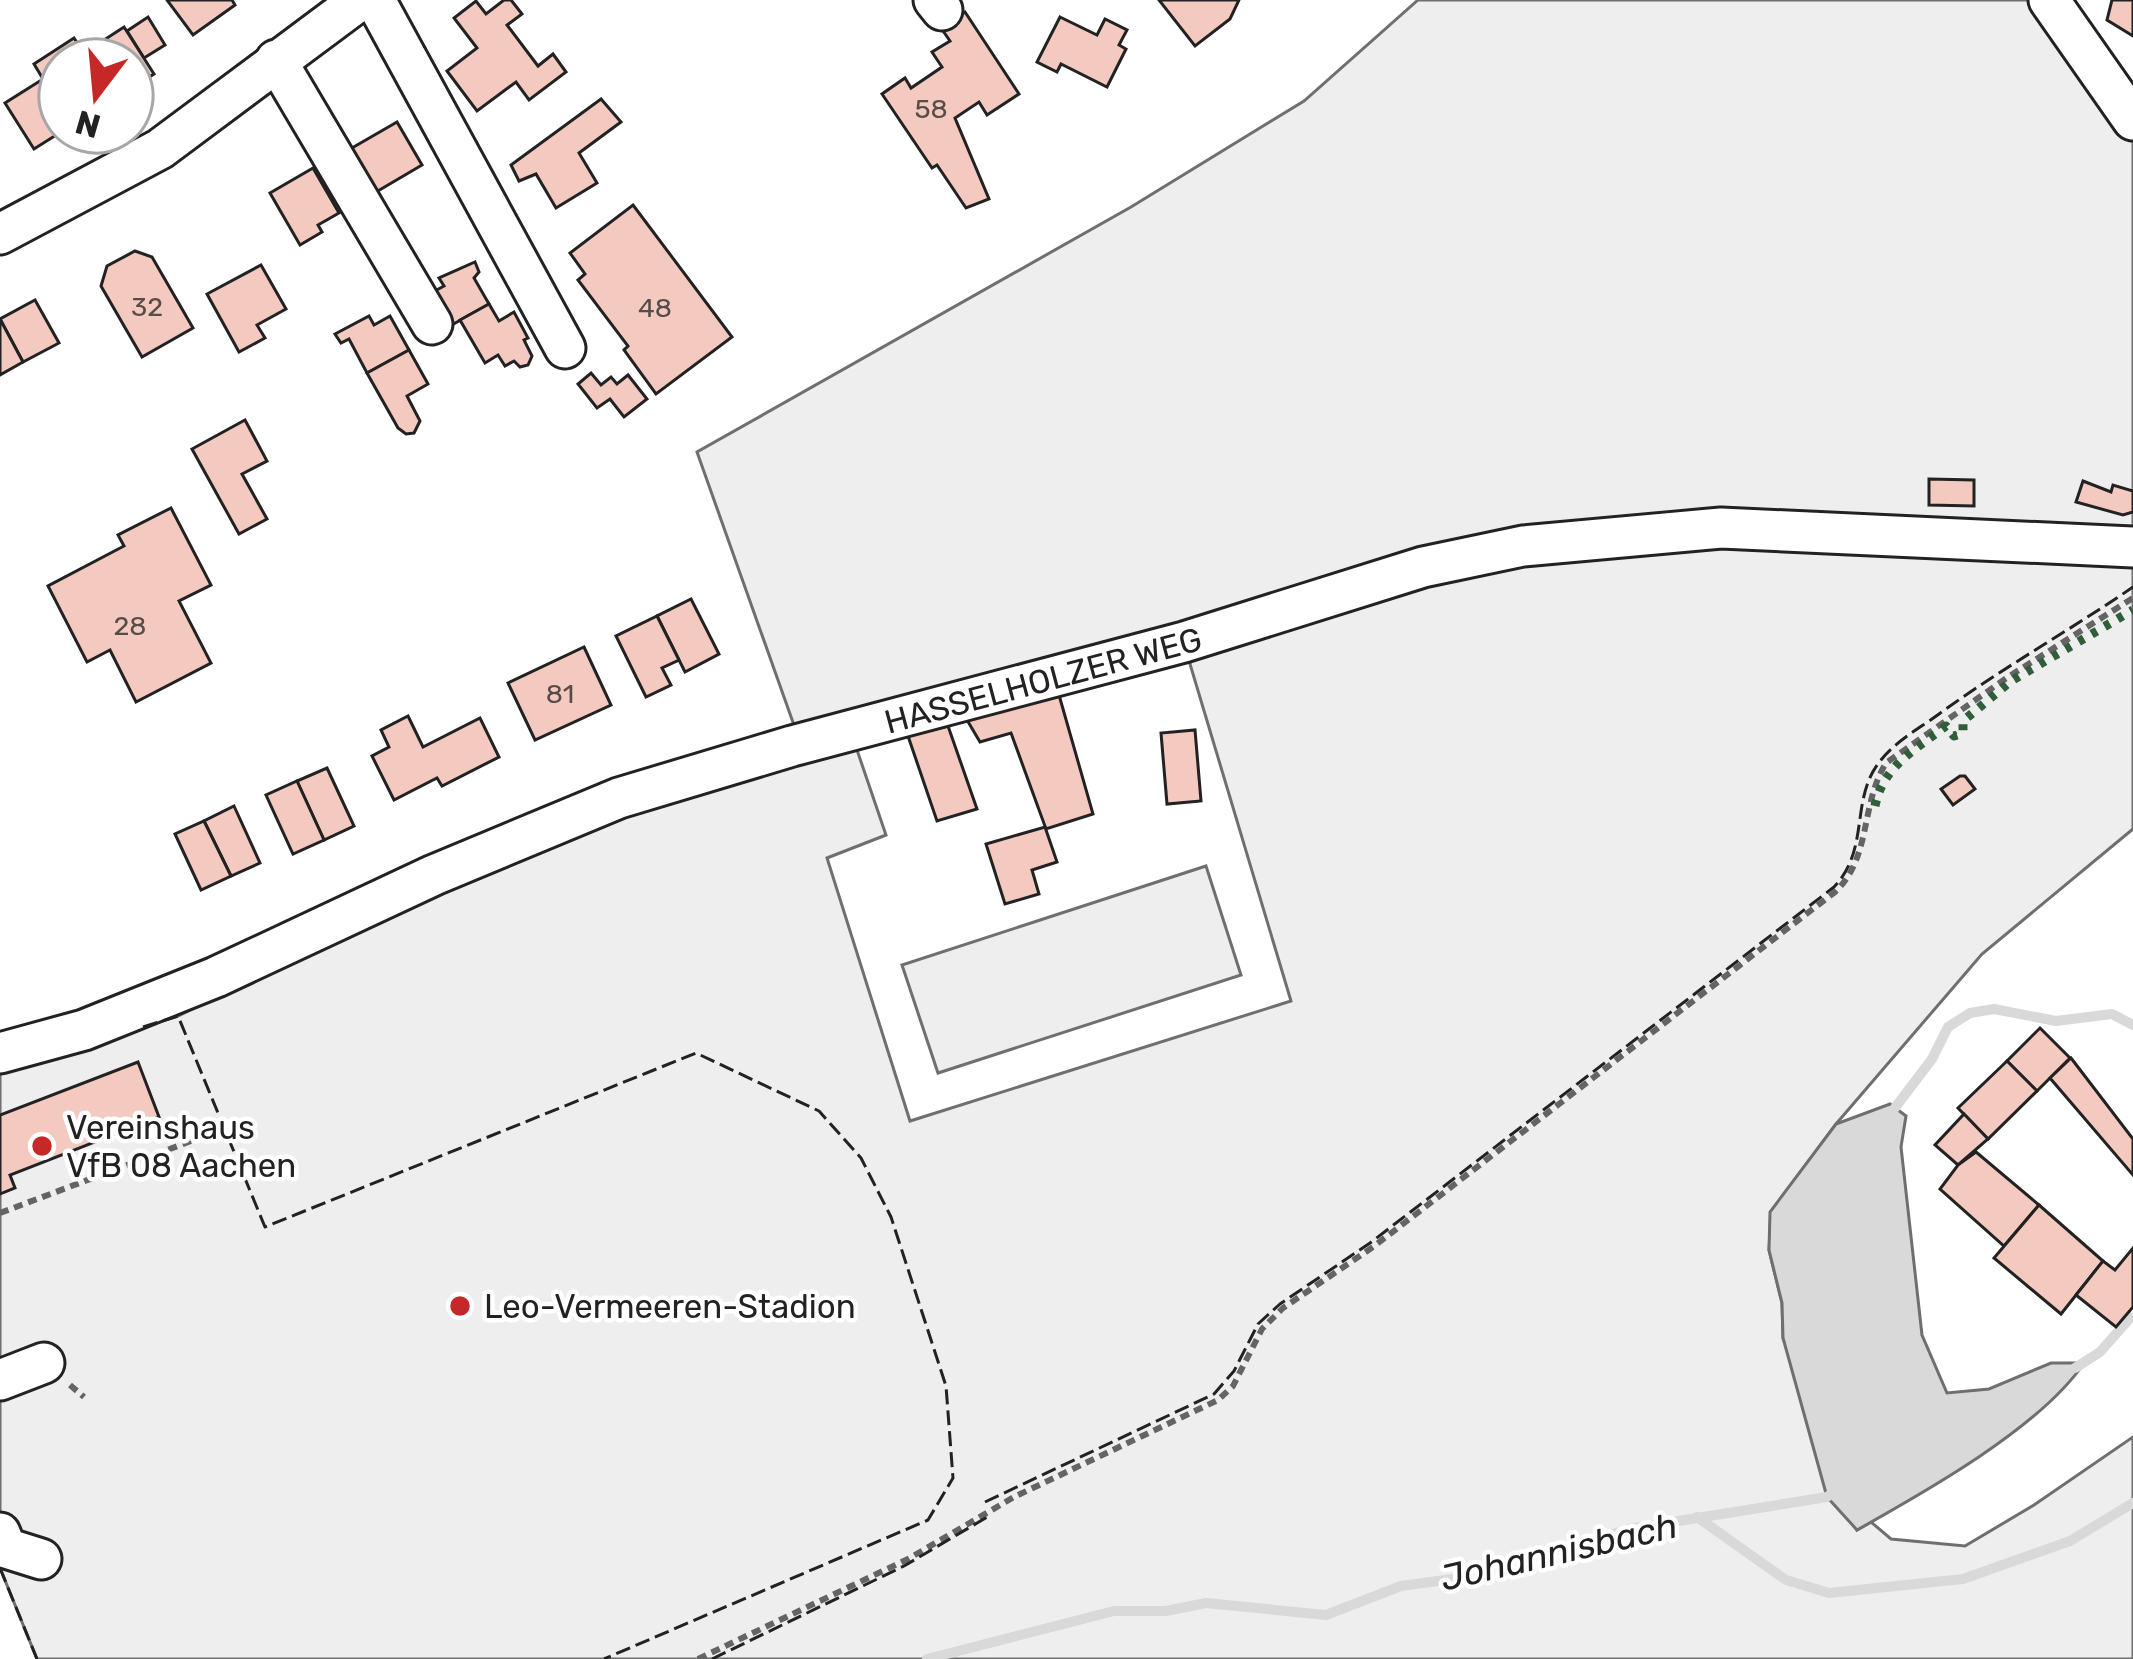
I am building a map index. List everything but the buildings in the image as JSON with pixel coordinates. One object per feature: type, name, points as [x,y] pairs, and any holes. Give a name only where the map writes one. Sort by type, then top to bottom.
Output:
[{"type":"street","points":[[0,234],[160,149],[276,60],[318,12],[360,0]]},
{"type":"street","points":[[374,0],[565,348]]},
{"type":"street","points":[[2049,0],[2133,120]]},
{"type":"street","points":[[276,60],[432,324]]},
{"type":"street","name":"HASSELHOLZER WEG","points":[[0,1053],[84,1030],[215,977],[434,875],[619,798],[792,746],[1184,642],[1423,567],[1523,546],[1721,528],[2133,548]]},
{"type":"street","points":[[0,1380],[44,1363]]},
{"type":"street","points":[[0,1533],[6,1548],[41,1559]]},
{"type":"path","points":[[698,1659],[908,1559],[1014,1497],[1218,1400],[1233,1386],[1262,1330],[1283,1308],[1373,1247],[1850,878],[1859,859],[1874,782],[1886,763],[2008,676],[2133,598]]},
{"type":"path","points":[[0,1213],[191,1141]]},
{"type":"shaded area","points":[[1418,0],[2039,0],[2133,136],[2133,536],[1672,514],[1183,628],[795,728],[697,452],[1131,207],[1304,101]]},
{"type":"shaded area","points":[[1694,537],[2133,556],[2133,829],[1982,954],[1836,1124],[1771,1212],[1769,1250],[1782,1303],[1783,1338],[1857,1530],[1871,1522],[1891,1539],[1965,1546],[2133,1437],[2133,1659],[37,1659],[0,1568],[0,1071],[178,1016],[451,880],[612,819],[856,747],[886,835],[827,858],[910,1121],[1291,1001],[1187,654],[1430,581]]},
{"type":"shaded area","points":[[1206,866],[1241,975],[938,1073],[902,965]]},
{"type":"shaded area","points":[[1890,1104],[1906,1116],[1901,1147],[1922,1335],[1947,1393],[1989,1389],[2051,1363],[2084,1363],[2065,1387],[2011,1434],[1857,1530],[1827,1497],[1783,1338],[1782,1303],[1769,1250],[1770,1212],[1836,1124]]},
{"type":"waterway","points":[[1888,1117],[1932,1059],[1948,1027],[1970,1013],[1994,1009],[2056,1021],[2112,1014],[2133,1025]]},
{"type":"waterway","name":"Johannisbach","points":[[2075,1368],[2100,1352],[2130,1318],[2120,1308]]},
{"type":"waterway","name":"Johannisbach","points":[[927,1659],[1114,1611],[1166,1611],[1206,1603],[1326,1615],[1401,1586],[1482,1575],[1522,1558],[1629,1529],[1827,1497],[1838,1489]]},
{"type":"waterway","points":[[1697,1517],[1786,1580],[1829,1593],[1963,1579],[2070,1541],[2133,1503]]},
{"type":"hedge","points":[[1875,806],[1893,769],[1923,743],[1946,726],[1954,736],[1963,733],[1963,721],[2011,681],[2133,610]]},
{"type":"fence","points":[[985,1502],[1214,1394],[1234,1371],[1258,1324],[1280,1304],[1370,1243],[1834,887],[1852,856],[1871,775],[1894,747],[2133,587]]},
{"type":"fence","points":[[143,1027],[178,1016],[265,1227],[696,1053],[819,1111],[861,1158],[891,1217],[946,1386],[953,1478],[928,1520],[604,1659]]},
{"type":"fence","points":[[712,1659],[904,1566],[989,1516]]},
{"type":"fence","points":[[0,1568],[37,1659]]},
{"type":"place","name":"Vereinshaus VfB 08 Aachen","points":[[42,1146]]},
{"type":"place","name":"Leo-Vermeeren-Stadion","points":[[460,1306]]}]
